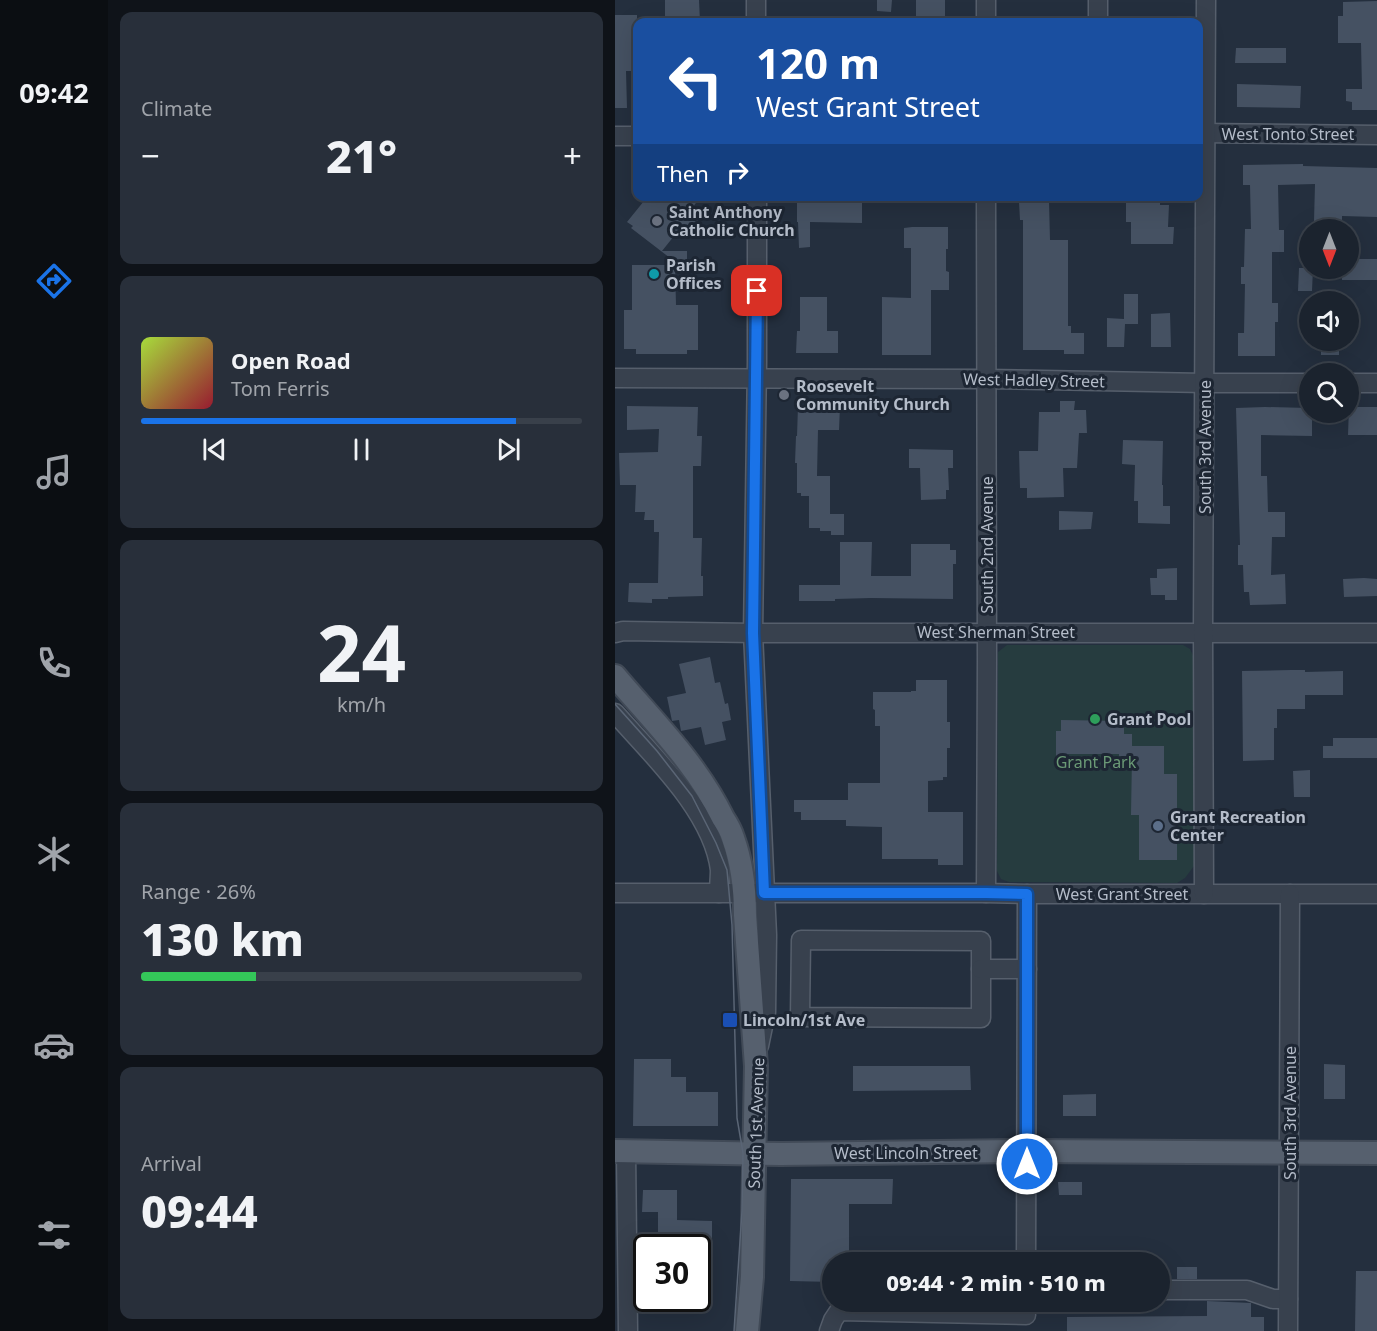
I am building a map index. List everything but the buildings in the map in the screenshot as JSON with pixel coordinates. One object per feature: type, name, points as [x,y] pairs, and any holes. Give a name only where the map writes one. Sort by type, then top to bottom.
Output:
[{"type":"main road","name":"South 1st Avenue","points":[[615,676],[684,756],[712,795],[733,837],[742,870],[755,893],[745,915],[756,1066],[752,1277],[747,1331]]},
{"type":"main road","name":"West Lincoln Street","points":[[621,1151],[1377,1153]]},
{"type":"street","points":[[756,0],[756,18]]},
{"type":"street","points":[[986,0],[986,18]]},
{"type":"street","points":[[1098,0],[1098,18]]},
{"type":"street","name":"South 3rd Avenue","points":[[1203,100],[1206,0]]},
{"type":"street","name":"West Tonto Street","points":[[1203,134],[1377,135]]},
{"type":"street","points":[[615,136],[633,136]]},
{"type":"street","points":[[755,893],[753,633],[757,201]]},
{"type":"street","name":"South 2nd Avenue","points":[[986,201],[986,893]]},
{"type":"street","name":"South 3rd Avenue","points":[[1203,201],[1205,383],[1204,894]]},
{"type":"street","name":"West Hadley Street","points":[[615,378],[1299,383]]},
{"type":"street","points":[[1359,383],[1377,383]]},
{"type":"street","name":"West Sherman Street","points":[[615,633],[623,631],[1377,633]]},
{"type":"street","points":[[615,713],[687,796],[699,815],[712,843],[720,869],[719,893]]},
{"type":"street","name":"West Grant Street","points":[[615,893],[1377,894]]},
{"type":"street","points":[[1026,1252],[1027,894]]},
{"type":"street","name":"South 3rd Avenue","points":[[1288,1331],[1290,894]]},
{"type":"street","points":[[801,940],[981,941],[981,969],[981,1017],[800,1017],[801,940]]},
{"type":"street","points":[[981,969],[1027,969]]},
{"type":"street","points":[[621,1151],[628,1331]]},
{"type":"street","points":[[1170,1290],[1247,1290],[1273,1299],[1288,1299]]},
{"type":"street","points":[[829,1331],[839,1311],[1026,1313]]},
{"type":"green space","name":"Grant Park","points":[[1007,645],[1183,645],[1190,649],[1194,658],[1194,866],[1185,878],[1177,883],[1009,882],[1001,879],[997,871],[998,652]]},
{"type":"tram line","points":[[615,704],[657,751],[692,796],[727,870],[732,925],[737,1118],[743,1153],[742,1211],[734,1331]]},
{"type":"place","name":"Saint Anthony Catholic Church","points":[[657,221]]},
{"type":"place","name":"Parish Offices","points":[[654,274]]},
{"type":"place","name":"Roosevelt Community Church","points":[[784,395]]},
{"type":"place","name":"Grant Pool","points":[[1095,719]]},
{"type":"place","name":"Grant Recreation Center","points":[[1158,826]]},
{"type":"place","name":"Lincoln/1st Ave","points":[[730,1020]]},
{"type":"route","points":[[757,291],[753,633],[764,893],[1027,894],[1027,1164]]}]
